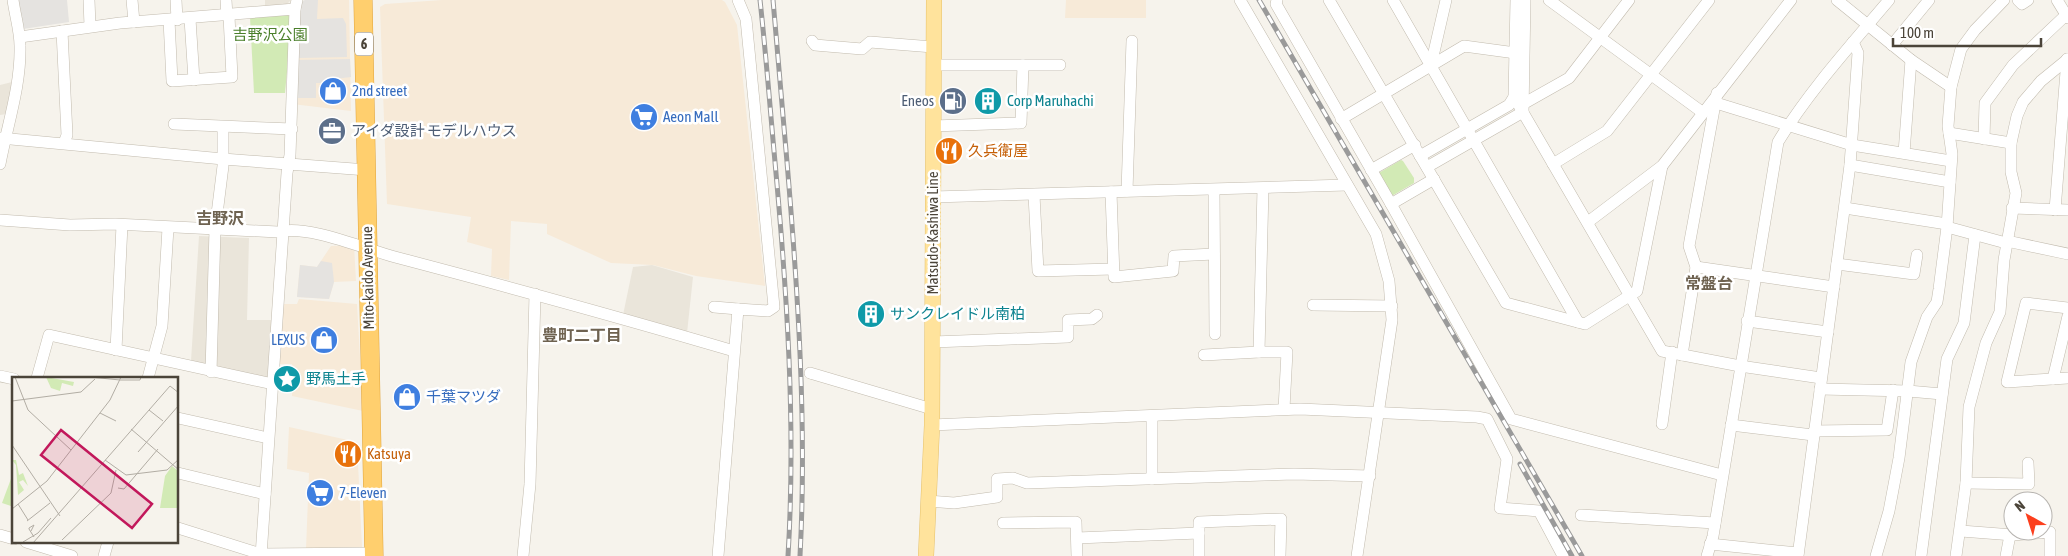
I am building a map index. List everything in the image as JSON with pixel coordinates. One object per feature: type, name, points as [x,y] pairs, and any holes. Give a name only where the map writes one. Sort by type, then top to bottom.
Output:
[{"type":"highway","name":"Mito-kaido Avenue","points":[[363,0],[367,170],[366,247],[374,555]]},
{"type":"main road","name":"Matsudo-Kashiwa Line","points":[[926,556],[932,425],[934,0]]},
{"type":"street","points":[[0,164],[2,138],[18,78],[20,37],[13,0]]},
{"type":"street","points":[[89,0],[90,26]]},
{"type":"street","points":[[132,0],[134,22]]},
{"type":"street","points":[[176,0],[173,20],[172,81],[232,77],[226,0]]},
{"type":"street","points":[[714,307],[768,311],[774,307],[746,19],[738,0]]},
{"type":"street","points":[[1240,0],[1382,248],[1389,281],[1392,306],[1389,347],[1357,556]]},
{"type":"street","points":[[1276,0],[1276,4],[1391,204],[1511,419],[1722,475]]},
{"type":"street","points":[[1329,0],[1506,303],[1585,324],[1637,291],[1662,166]]},
{"type":"street","points":[[1393,0],[1578,322]]},
{"type":"street","points":[[1431,65],[1446,0]]},
{"type":"street","points":[[1516,0],[1520,54],[1520,104],[1662,351],[1820,383],[1942,394]]},
{"type":"street","points":[[1520,54],[1526,0]]},
{"type":"street","points":[[1549,0],[1702,112]]},
{"type":"street","points":[[1427,167],[1474,140],[1520,104],[1569,78],[1629,0]]},
{"type":"street","points":[[1553,164],[1607,131],[1710,0]]},
{"type":"street","points":[[1588,222],[1662,166],[1702,112],[1717,97],[1791,0]]},
{"type":"street","points":[[1837,0],[1911,60],[1951,87]]},
{"type":"street","points":[[1707,556],[1715,523],[1778,142],[1788,126],[1853,42],[1889,0]]},
{"type":"street","points":[[1892,45],[1929,0]]},
{"type":"street","points":[[1876,556],[1889,511],[1900,458],[1911,362],[1927,316],[1937,302],[1947,225],[1952,161],[1949,133],[1951,87],[1961,49],[1975,30],[2004,0]]},
{"type":"street","points":[[2018,0],[2022,4],[2028,0]]},
{"type":"street","points":[[1984,138],[1985,103],[2014,65],[2067,16],[2057,0]]},
{"type":"street","points":[[20,37],[90,26],[228,16],[298,3],[292,129],[283,231],[261,555]]},
{"type":"street","points":[[190,19],[194,80]]},
{"type":"street","points":[[62,31],[66,135],[64,143]]},
{"type":"street","points":[[812,41],[815,45],[862,49],[870,42],[933,48]]},
{"type":"street","points":[[1127,191],[1132,41]]},
{"type":"street","points":[[1710,544],[1798,554],[1850,165],[1858,54],[1853,42]]},
{"type":"street","points":[[1341,119],[1383,92],[1464,46],[1520,54]]},
{"type":"street","points":[[1956,556],[1961,531],[1966,483],[1969,407],[1986,344],[2000,312],[2006,242],[2016,193],[2011,172],[2011,143],[2017,116],[2024,102],[2041,81],[2068,59]]},
{"type":"street","points":[[2055,210],[2068,59]]},
{"type":"street","points":[[1904,153],[1911,60]]},
{"type":"street","points":[[933,65],[1060,65]]},
{"type":"street","points":[[933,126],[1021,123],[1023,65]]},
{"type":"street","points":[[1717,97],[1788,126],[1852,145],[1952,161]]},
{"type":"street","points":[[1662,424],[1696,266],[1689,246],[1717,97]]},
{"type":"street","points":[[1420,156],[1510,105],[1520,104]]},
{"type":"street","points":[[174,124],[292,129]]},
{"type":"street","points":[[212,372],[214,230],[223,159],[223,127]]},
{"type":"street","points":[[1949,133],[2011,143]]},
{"type":"street","points":[[2,138],[223,159],[367,170]]},
{"type":"street","points":[[1371,170],[1415,145]]},
{"type":"street","points":[[1850,165],[1950,182]]},
{"type":"street","points":[[1391,204],[1434,179]]},
{"type":"street","points":[[933,197],[1347,185]]},
{"type":"street","points":[[1260,352],[1263,188]]},
{"type":"street","points":[[1214,190],[1215,334]]},
{"type":"street","points":[[1111,192],[1114,277],[1173,271],[1174,256],[1214,254]]},
{"type":"street","points":[[1034,195],[1038,271],[1113,269]]},
{"type":"street","points":[[1845,208],[1947,225],[1975,235],[2068,254]]},
{"type":"street","points":[[2012,208],[2068,210]]},
{"type":"street","points":[[0,220],[70,225],[300,231],[366,247],[734,351]]},
{"type":"street","points":[[116,350],[122,225]]},
{"type":"street","points":[[148,377],[162,326],[168,228]]},
{"type":"street","points":[[1921,556],[1946,359],[1966,315],[1975,235]]},
{"type":"street","points":[[1837,264],[1914,274],[1916,255]]},
{"type":"street","points":[[1696,266],[1834,286]]},
{"type":"street","points":[[523,556],[530,484],[535,294]]},
{"type":"street","points":[[2068,308],[2026,303],[2007,382],[2068,378]]},
{"type":"street","points":[[1313,305],[1392,306]]},
{"type":"street","points":[[718,556],[738,309]]},
{"type":"street","points":[[933,342],[1068,337],[1068,320],[1092,319],[1097,316]]},
{"type":"street","points":[[2052,379],[2068,316]]},
{"type":"street","points":[[1747,321],[1828,332]]},
{"type":"street","points":[[37,377],[49,335],[273,384]]},
{"type":"street","points":[[1204,355],[1287,352],[1284,409]]},
{"type":"street","points":[[810,373],[932,409]]},
{"type":"street","points":[[1731,425],[1813,433],[1888,430],[1893,390]]},
{"type":"street","points":[[932,425],[1152,417],[1284,409],[1477,416],[1487,419],[1507,458],[1500,508],[1539,511],[1563,556]]},
{"type":"street","points":[[1152,417],[1152,479]]},
{"type":"street","points":[[179,418],[268,438]]},
{"type":"street","points":[[1966,483],[2029,484],[2028,463]]},
{"type":"street","points":[[179,473],[265,494]]},
{"type":"street","points":[[928,501],[954,503],[997,497],[997,479],[1013,478],[1027,482],[1294,474],[1370,476]]},
{"type":"street","points":[[1581,515],[1715,523]]},
{"type":"street","points":[[1199,556],[1199,522],[1280,519],[1280,556]]},
{"type":"street","points":[[1003,523],[1076,522],[1077,556]]},
{"type":"street","points":[[179,528],[261,555],[374,555]]},
{"type":"street","points":[[1961,531],[2003,534]]},
{"type":"street","points":[[1077,538],[1199,533]]},
{"type":"street","points":[[2006,556],[2009,541]]},
{"type":"street","points":[[2050,541],[2050,556]]},
{"type":"street","points":[[40,544],[54,546],[72,556]]},
{"type":"shaded area","points":[[18,0],[67,0],[69,22],[23,29]]},
{"type":"shaded area","points":[[265,0],[291,0],[285,6],[265,8]]},
{"type":"shaded area","points":[[305,0],[349,0],[351,111],[292,104]]},
{"type":"shaded area","points":[[305,0],[318,0],[317,19],[343,18],[346,24],[347,57],[299,58],[298,3]]},
{"type":"shaded area","points":[[442,0],[722,0],[725,2],[737,25],[765,286],[696,276],[653,265],[611,263],[547,234],[547,224],[511,221],[509,280],[491,276],[492,249],[467,242],[471,217],[387,204],[380,7],[385,4]]},
{"type":"shaded area","points":[[1066,0],[1146,0],[1146,18],[1065,18]]},
{"type":"shaded area","points":[[350,59],[351,77],[335,79],[335,83],[316,83],[316,98],[292,98],[294,60]]},
{"type":"shaded area","points":[[12,82],[7,114],[0,115],[0,85]]},
{"type":"shaded area","points":[[199,236],[249,238],[247,320],[273,320],[268,378],[191,361]]},
{"type":"shaded area","points":[[354,245],[356,281],[334,282],[329,299],[297,297],[300,265],[317,267],[331,246]]},
{"type":"shaded area","points":[[321,261],[332,263],[334,282],[329,299],[297,297],[300,265],[317,267]]},
{"type":"shaded area","points":[[652,265],[693,277],[687,333],[623,315],[633,267]]},
{"type":"shaded area","points":[[299,299],[357,304],[363,411],[292,396],[292,364],[278,364],[281,304],[297,304]]},
{"type":"shaded area","points":[[289,427],[357,442],[362,547],[306,549],[309,473],[287,469]]},
{"type":"green space","name":"吉野沢公園","points":[[285,13],[292,18],[285,93],[254,93],[250,17]]},
{"type":"green space","points":[[1401,160],[1414,178],[1414,183],[1390,197],[1377,174]]},
{"type":"green space","points":[[12,476],[12,506],[2,503]]},
{"type":"railway","points":[[760,0],[779,211],[789,359],[791,458],[788,556]]},
{"type":"railway","points":[[773,0],[798,310],[802,408],[800,556]]},
{"type":"railway","points":[[1259,0],[1582,556]]},
{"type":"railway","points":[[1520,464],[1572,556]]},
{"type":"place","name":"2nd street","points":[[333,91]]},
{"type":"place","name":"Eneos","points":[[953,101]]},
{"type":"place","name":"Corp Maruhachi","points":[[988,101]]},
{"type":"place","name":"Aeon Mall","points":[[644,117]]},
{"type":"place","name":"アイダ設計 モデルハウス","points":[[332,131]]},
{"type":"place","name":"久兵衛屋","points":[[949,151]]},
{"type":"place","name":"サンクレイドル南柏","points":[[871,314]]},
{"type":"place","name":"LEXUS","points":[[324,340]]},
{"type":"place","name":"野馬土手","points":[[287,379]]},
{"type":"place","name":"千葉マツダ","points":[[407,397]]},
{"type":"place","name":"Katsuya","points":[[348,454]]},
{"type":"place","name":"7-Eleven","points":[[320,493]]},
{"type":"district","name":"吉野沢","points":[[220,218]]},
{"type":"district","name":"常盤台","points":[[1709,283]]},
{"type":"district","name":"豊町二丁目","points":[[582,335]]}]
